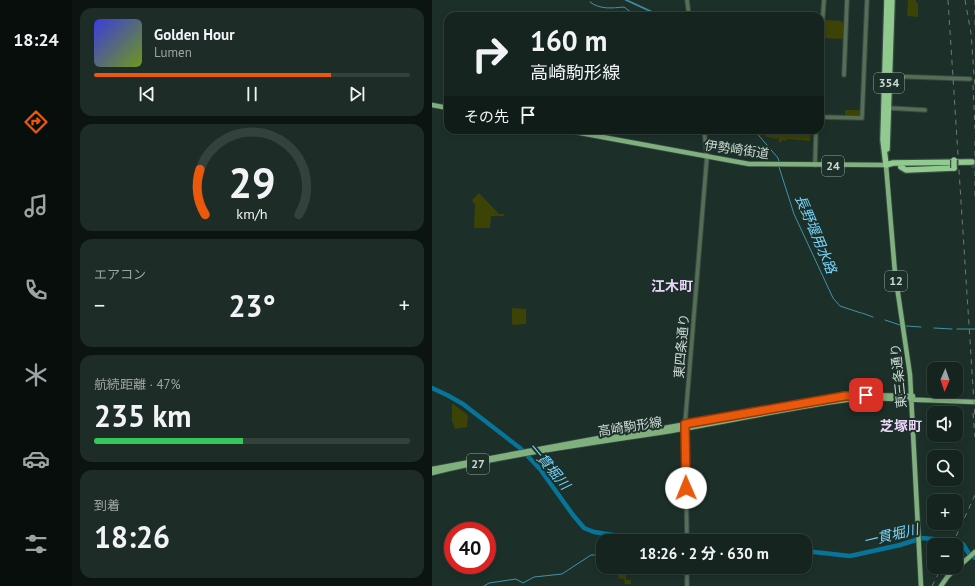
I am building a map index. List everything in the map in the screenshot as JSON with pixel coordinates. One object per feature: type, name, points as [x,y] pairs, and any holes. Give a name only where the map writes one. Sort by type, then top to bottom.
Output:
[{"type":"highway","name":"東三条通り","points":[[886,165],[888,108],[887,0]]},
{"type":"highway","name":"東三条通り","points":[[886,165],[883,140],[892,0]]},
{"type":"highway","points":[[954,160],[954,169],[906,170],[901,165],[905,161],[954,160]]},
{"type":"highway","name":"伊勢崎街道","points":[[886,165],[893,163],[901,165],[972,164]]},
{"type":"main road","points":[[432,105],[444,107]]},
{"type":"main road","name":"伊勢崎街道","points":[[586,134],[749,164],[886,165]]},
{"type":"main road","name":"東三条通り","points":[[886,165],[895,273],[909,358],[921,586]]},
{"type":"main road","name":"高崎駒形線","points":[[432,473],[529,452],[685,426],[845,396],[866,395],[975,400]]},
{"type":"main road","name":"高崎駒形線","points":[[432,469],[522,454]]},
{"type":"main road","points":[[941,586],[948,576],[972,554]]},
{"type":"street","points":[[687,0],[688,12]]},
{"type":"street","points":[[823,12],[824,0]]},
{"type":"street","points":[[844,75],[847,0]]},
{"type":"street","points":[[824,117],[862,118],[867,0]]},
{"type":"street","points":[[887,76],[970,79]]},
{"type":"street","points":[[888,108],[925,110]]},
{"type":"street","name":"東四条通り","points":[[687,534],[685,426],[707,156],[704,134]]},
{"type":"street","points":[[815,165],[816,134]]},
{"type":"street","points":[[687,574],[688,586]]},
{"type":"green space","points":[[908,0],[916,0],[916,3],[918,3],[918,17],[907,16]]},
{"type":"green space","points":[[825,20],[841,21],[843,23],[843,38],[824,38]]},
{"type":"green space","points":[[845,110],[860,110],[860,115],[845,116]]},
{"type":"green space","points":[[765,134],[811,134],[810,141],[787,139],[786,141],[782,140],[782,142],[779,142],[778,137],[777,139],[766,137]]},
{"type":"green space","points":[[479,193],[499,214],[504,214],[504,216],[491,216],[490,228],[474,227],[475,205],[472,200]]},
{"type":"green space","points":[[512,308],[526,309],[526,324],[513,325]]},
{"type":"green space","points":[[453,404],[468,415],[467,427],[455,429],[452,421]]},
{"type":"green space","points":[[618,574],[626,574],[626,580],[631,580],[631,584],[625,584],[624,579],[618,578]]},
{"type":"waterway","points":[[625,0],[651,12]]},
{"type":"waterway","points":[[627,0],[653,12]]},
{"type":"waterway","points":[[590,2],[594,5],[602,7],[624,7],[631,12]]},
{"type":"waterway","name":"長野堰用水路","points":[[757,134],[778,158],[779,162]]},
{"type":"waterway","name":"長野堰用水路","points":[[779,167],[794,214],[833,298],[840,306],[861,313]]},
{"type":"waterway","name":"長野堰用水路","points":[[862,313],[873,317]]},
{"type":"waterway","name":"長野堰用水路","points":[[885,320],[900,325]]},
{"type":"waterway","name":"長野堰用水路","points":[[906,326],[921,327]]},
{"type":"waterway","name":"長野堰用水路","points":[[934,328],[952,329]]},
{"type":"waterway","name":"長野堰用水路","points":[[957,329],[975,329]]},
{"type":"waterway","name":"一貫堀川","points":[[432,388],[463,404],[520,448],[540,469],[584,528],[594,532],[607,534]]},
{"type":"waterway","name":"一貫堀川","points":[[812,552],[850,556],[900,545],[922,538],[955,541],[963,544],[969,554],[975,558]]},
{"type":"waterway","points":[[484,586],[489,583],[516,579],[523,583],[534,577],[562,574],[591,555],[596,555]]},
{"type":"railway","points":[[948,0],[975,418]]},
{"type":"railway","points":[[965,0],[971,33],[975,89]]},
{"type":"railway","points":[[975,0],[975,27]]},
{"type":"railway","points":[[973,85],[975,129]]},
{"type":"railway","points":[[975,141],[975,200]]},
{"type":"railway","points":[[973,413],[975,437]]},
{"type":"railway","points":[[955,538],[975,495]]},
{"type":"railway","points":[[932,586],[938,574]]},
{"type":"district","name":"江木町","points":[[672,286]]},
{"type":"district","name":"芝塚町","points":[[901,426]]},
{"type":"route","points":[[686,488],[685,424],[845,396],[866,395]]}]
